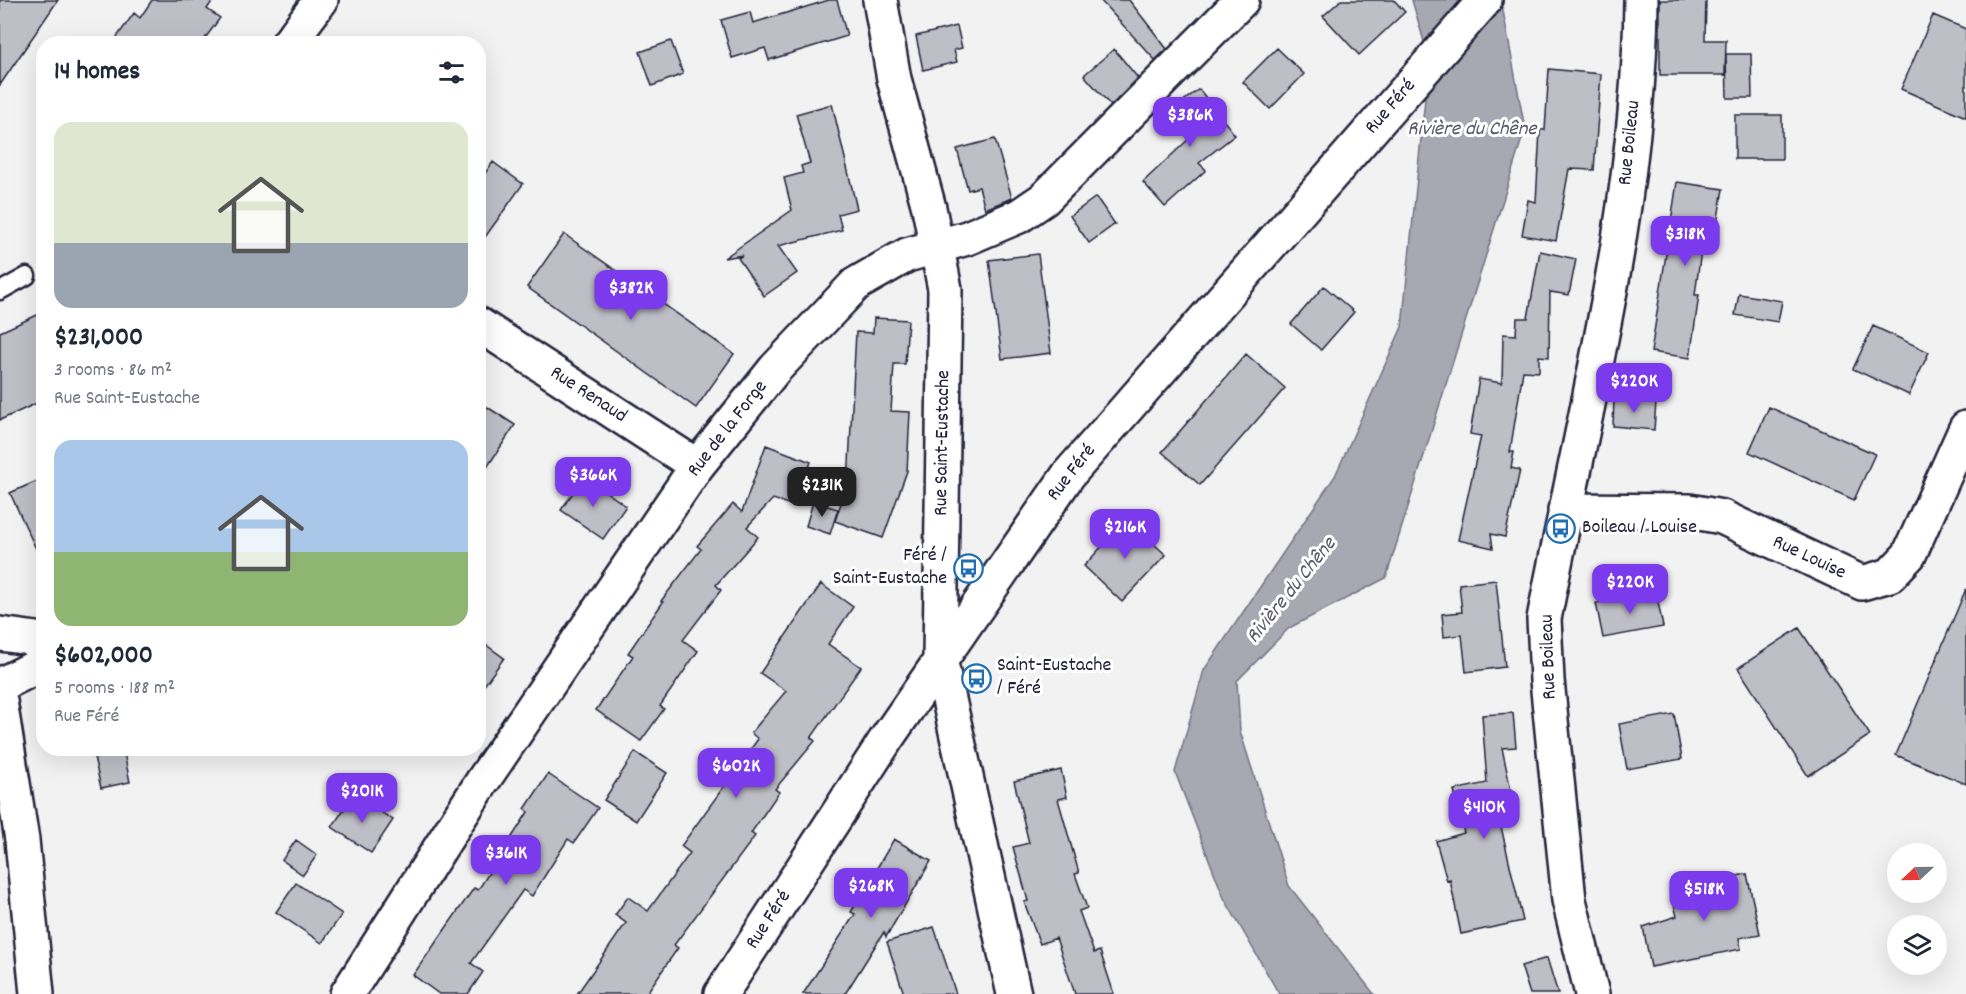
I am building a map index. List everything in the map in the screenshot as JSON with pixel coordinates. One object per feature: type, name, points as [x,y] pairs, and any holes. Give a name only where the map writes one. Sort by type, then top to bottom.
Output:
[{"type":"street","points":[[294,36],[321,0]]},
{"type":"street","name":"Rue Saint-Eustache","points":[[880,0],[897,89],[938,247],[945,290],[940,659],[1014,994]]},
{"type":"street","name":"Rue de la Forge","points":[[347,994],[482,782],[697,466],[775,369],[856,284],[907,255],[967,238],[1019,216],[1044,199],[1242,0]]},
{"type":"street","name":"Rue Féré","points":[[721,994],[940,659],[1069,474],[1485,0]]},
{"type":"street","name":"Rue Boileau","points":[[1592,994],[1569,900],[1547,680],[1544,620],[1618,246],[1632,145],[1641,0]]},
{"type":"street","name":"Rue Renaud","points":[[486,329],[697,466]]},
{"type":"street","name":"Rue Louise","points":[[1565,510],[1689,511],[1722,517],[1862,583],[1890,575],[1909,555],[1966,428]]},
{"type":"street","points":[[0,634],[36,639]]},
{"type":"street","points":[[0,685],[36,667]]},
{"type":"street","points":[[0,701],[21,829],[37,994]]},
{"type":"lane","points":[[0,291],[27,276]]},
{"type":"water","name":"Rivière du Chêne","points":[[1412,0],[1501,0],[1525,129],[1386,578],[1289,628],[1237,681],[1240,731],[1289,886],[1374,994],[1279,994],[1224,898],[1175,772],[1204,670],[1335,476],[1402,327],[1429,59]]},
{"type":"building","points":[[0,0],[58,0],[0,85]]},
{"type":"building","points":[[152,0],[213,0],[207,9],[220,18],[207,36],[118,36],[134,13],[140,18]]},
{"type":"building","points":[[829,0],[837,0],[847,36],[769,60],[765,48],[732,58],[721,20],[750,12],[753,23]]},
{"type":"building","points":[[1100,0],[1129,0],[1167,49],[1155,60]]},
{"type":"building","points":[[1341,0],[1394,0],[1405,12],[1359,55],[1323,16]]},
{"type":"building","points":[[1660,0],[1706,0],[1705,40],[1726,40],[1725,75],[1660,75]]},
{"type":"building","points":[[1933,15],[1966,29],[1966,117],[1901,89]]},
{"type":"building","points":[[957,26],[962,48],[954,50],[957,62],[923,70],[916,36]]},
{"type":"building","points":[[671,41],[683,74],[652,86],[640,52]]},
{"type":"building","points":[[1277,48],[1304,74],[1270,109],[1243,82]]},
{"type":"building","points":[[1114,49],[1138,78],[1111,106],[1084,75]]},
{"type":"building","points":[[1726,54],[1751,54],[1752,98],[1727,98]]},
{"type":"building","points":[[1549,69],[1601,74],[1594,170],[1569,169],[1556,241],[1522,235],[1528,200],[1536,202],[1540,130],[1545,130]]},
{"type":"building","points":[[1199,89],[1235,135],[1199,163],[1206,170],[1165,207],[1143,182],[1192,136],[1172,110]]},
{"type":"building","points":[[832,104],[857,209],[838,214],[842,230],[778,246],[797,273],[764,296],[738,258],[743,255],[724,258],[792,210],[784,178],[803,173],[801,166],[810,163],[796,114]]},
{"type":"building","points":[[1735,115],[1782,115],[1782,159],[1735,159]]},
{"type":"building","points":[[995,139],[1012,198],[985,209],[979,187],[968,190],[957,149]]},
{"type":"building","points":[[493,162],[523,184],[486,236],[486,172]]},
{"type":"building","points":[[1677,182],[1723,189],[1712,253],[1701,251],[1695,295],[1699,295],[1690,358],[1651,352]]},
{"type":"building","points":[[1096,197],[1115,224],[1089,243],[1070,216]]},
{"type":"building","points":[[564,234],[734,354],[696,408],[527,287]]},
{"type":"building","points":[[1540,251],[1576,259],[1569,295],[1550,292],[1549,357],[1539,356],[1539,372],[1523,371],[1510,452],[1514,452],[1511,468],[1520,470],[1505,537],[1491,534],[1493,548],[1458,540],[1481,436],[1470,434],[1479,379],[1502,383],[1503,334],[1516,335],[1517,318],[1528,318]]},
{"type":"building","points":[[1038,254],[1051,353],[1002,359],[989,260]]},
{"type":"building","points":[[1324,286],[1354,312],[1321,350],[1291,324]]},
{"type":"building","points":[[1739,294],[1782,301],[1778,322],[1735,315]]},
{"type":"building","points":[[36,316],[36,404],[0,420],[0,332]]},
{"type":"building","points":[[874,318],[908,320],[905,364],[894,364],[891,411],[910,412],[907,471],[883,538],[835,521],[848,482],[856,332],[873,333]]},
{"type":"building","points":[[1873,326],[1929,352],[1909,395],[1853,369]]},
{"type":"building","points":[[1246,354],[1285,388],[1200,485],[1162,452]]},
{"type":"building","points":[[1614,399],[1656,402],[1654,430],[1613,426]]},
{"type":"building","points":[[486,406],[515,425],[486,469]]},
{"type":"building","points":[[1769,407],[1875,454],[1854,500],[1749,452]]},
{"type":"building","points":[[766,445],[811,462],[794,506],[773,499],[747,527],[758,537],[716,585],[721,590],[683,640],[698,651],[660,706],[664,709],[641,741],[596,710],[633,656],[628,653],[663,602],[661,601],[701,549],[697,546],[733,504],[742,512]]},
{"type":"building","points":[[584,476],[626,506],[603,539],[561,510]]},
{"type":"building","points":[[36,482],[36,549],[10,493]]},
{"type":"building","points":[[813,502],[838,509],[830,534],[806,526]]},
{"type":"building","points":[[1127,519],[1166,555],[1122,602],[1084,566]]},
{"type":"building","points":[[1496,580],[1505,667],[1466,672],[1462,635],[1444,637],[1442,614],[1462,612],[1459,584]]},
{"type":"building","points":[[821,584],[853,607],[828,644],[861,667],[811,738],[815,741],[775,789],[779,792],[751,833],[755,836],[674,945],[678,948],[646,994],[577,994],[626,923],[615,915],[628,897],[648,911],[690,853],[681,846],[758,739],[751,733],[786,691],[760,673]]},
{"type":"building","points":[[1966,589],[1966,784],[1896,755]]},
{"type":"building","points":[[1656,592],[1663,627],[1603,638],[1596,603]]},
{"type":"building","points":[[1799,628],[1870,735],[1808,776],[1738,668]]},
{"type":"building","points":[[486,645],[504,658],[486,683]]},
{"type":"building","points":[[1513,713],[1516,747],[1502,748],[1515,810],[1498,814],[1523,921],[1461,934],[1450,880],[1447,881],[1436,841],[1464,833],[1454,790],[1487,783],[1482,715]]},
{"type":"building","points":[[1674,714],[1682,759],[1627,769],[1619,724]]},
{"type":"building","points":[[635,752],[667,773],[636,821],[604,800]]},
{"type":"building","points":[[94,756],[125,756],[130,782],[101,788]]},
{"type":"building","points":[[1061,770],[1067,797],[1058,799],[1079,873],[1075,874],[1087,908],[1079,911],[1094,953],[1100,951],[1114,994],[1075,994],[1056,938],[1040,944],[1024,902],[1028,901],[1013,847],[1029,843],[1014,781]]},
{"type":"building","points":[[548,774],[598,808],[574,843],[568,839],[532,896],[523,890],[471,963],[483,972],[468,994],[439,994],[413,975],[474,888],[478,890],[528,812],[525,809]]},
{"type":"building","points":[[354,794],[393,820],[371,853],[332,827]]},
{"type":"building","points":[[894,839],[931,861],[886,937],[884,932],[845,994],[803,994],[855,914],[851,912]]},
{"type":"building","points":[[296,840],[317,855],[303,875],[282,860]]},
{"type":"building","points":[[1747,874],[1760,934],[1739,938],[1741,949],[1651,967],[1643,927],[1677,916],[1670,889]]},
{"type":"building","points":[[296,883],[342,914],[322,943],[276,912]]},
{"type":"building","points":[[934,927],[956,994],[904,994],[887,942]]},
{"type":"building","points":[[1547,958],[1558,994],[1530,994],[1521,966]]},
{"type":"place","name":"Boileau / Louise","points":[[1561,528]]},
{"type":"place","name":"Féré / Saint-Eustache","points":[[968,568]]},
{"type":"place","name":"Saint-Eustache / Féré","points":[[976,678]]}]
